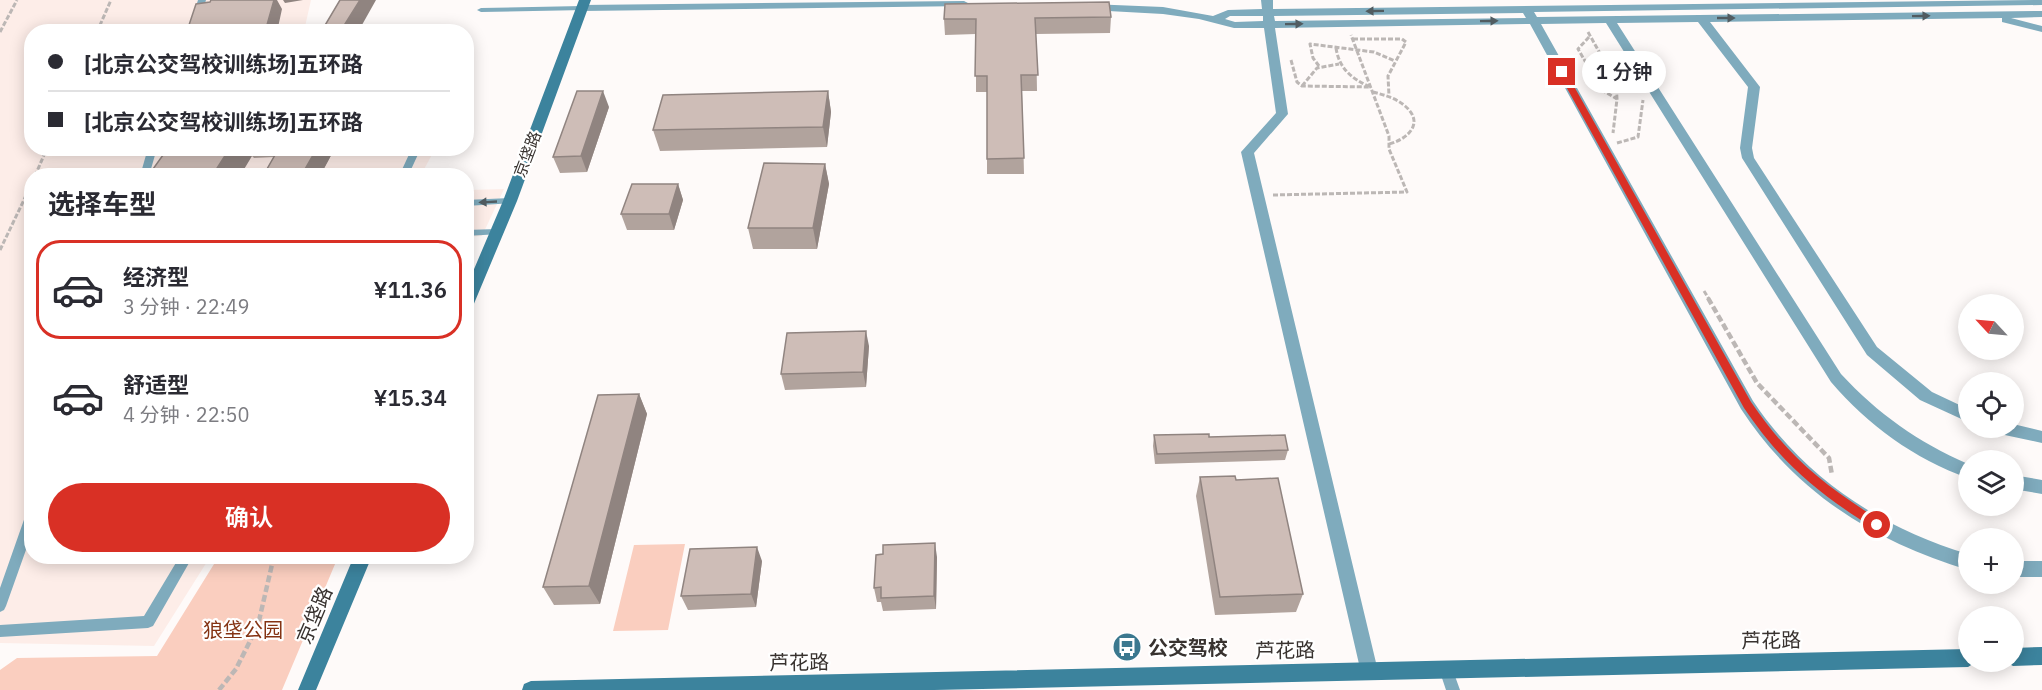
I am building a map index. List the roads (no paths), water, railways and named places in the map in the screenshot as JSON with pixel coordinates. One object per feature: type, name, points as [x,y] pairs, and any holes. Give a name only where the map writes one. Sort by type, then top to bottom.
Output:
[{"type":"street","points":[[1074,6],[1156,8],[1215,19],[1234,25],[1269,12],[1527,10],[1874,2],[2042,2]]},
{"type":"street","points":[[1874,2],[1887,16]]},
{"type":"street","points":[[583,4],[981,4]]},
{"type":"street","name":"京垡路","points":[[474,287],[510,201],[583,4]]},
{"type":"street","points":[[1527,10],[1747,405],[1772,440],[1798,467],[1836,499],[1877,525],[1914,543],[1958,558]]},
{"type":"street","points":[[1269,12],[1346,23],[1527,10],[1610,19],[2042,14]]},
{"type":"street","points":[[1269,12],[1282,114],[1247,153],[1369,671]]},
{"type":"street","points":[[1979,14],[2042,29]]},
{"type":"street","points":[[1701,18],[1754,87],[1746,148],[1748,159],[1872,351],[1926,396],[1958,411]]},
{"type":"street","points":[[1610,19],[1841,384],[1871,416],[1898,436],[1931,455],[1958,467]]},
{"type":"street","points":[[2024,433],[2042,437]]},
{"type":"street","points":[[2024,484],[2042,487]]},
{"type":"street","name":"京垡路","points":[[307,690],[360,564]]},
{"type":"street","points":[[2024,569],[2042,569]]},
{"type":"street","points":[[2024,657],[2042,656]]},
{"type":"street","name":"芦花路","points":[[531,690],[770,688],[1446,669],[1958,658]]},
{"type":"lane","points":[[194,24],[202,0]]},
{"type":"lane","points":[[481,10],[583,4]]},
{"type":"lane","points":[[474,203],[510,201]]},
{"type":"lane","points":[[474,233],[497,232]]},
{"type":"lane","points":[[0,606],[24,537]]},
{"type":"lane","points":[[0,631],[148,622],[182,564]]},
{"type":"lane","points":[[1446,669],[1453,690]]},
{"type":"place","name":"公交驾校","points":[[1127,647]]},
{"type":"park label","name":"狼垡公园","points":[[243,629]]}]
